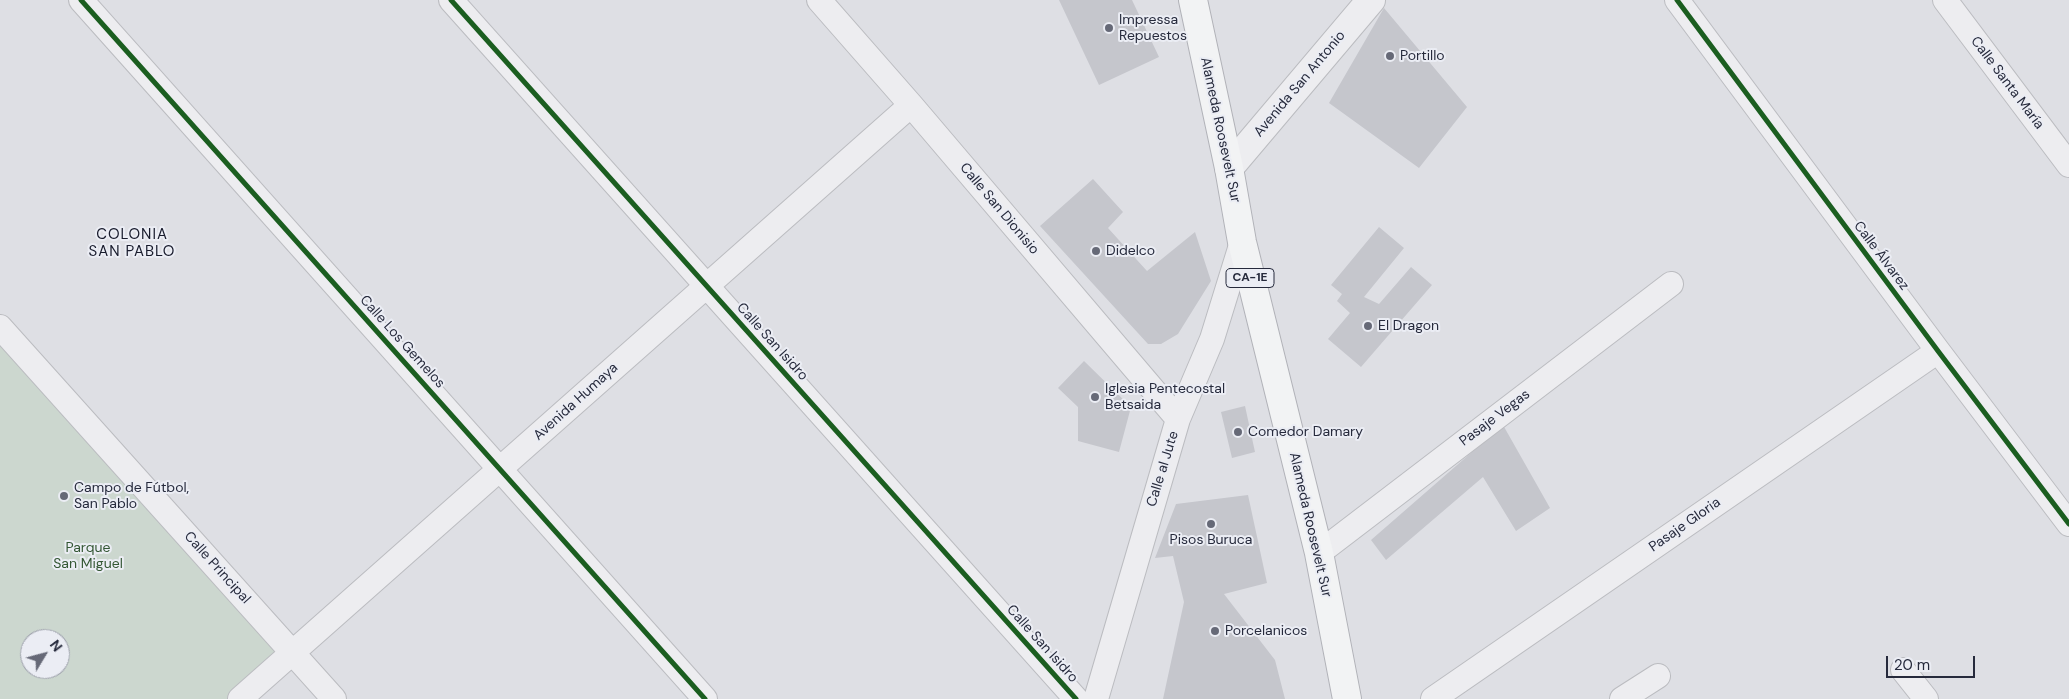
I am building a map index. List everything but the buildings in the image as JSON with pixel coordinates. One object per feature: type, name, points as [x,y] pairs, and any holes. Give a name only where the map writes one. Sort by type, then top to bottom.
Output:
[{"type":"highway","name":"Alameda Roosevelt Sur","points":[[1193,0],[1229,168],[1242,242],[1319,553],[1347,699]]},
{"type":"street","name":"Calle Los Gemelos","points":[[81,0],[705,699]]},
{"type":"street","name":"Calle San Isidro","points":[[451,0],[1076,699]]},
{"type":"street","name":"Calle San Dionisio","points":[[818,0],[911,105],[1178,419]]},
{"type":"street","name":"Avenida San Antonio","points":[[1229,168],[1371,0]]},
{"type":"street","name":"Calle Álvarez","points":[[1677,0],[2069,524]]},
{"type":"street","name":"Calle Santa María","points":[[1945,0],[2069,165]]},
{"type":"street","name":"Avenida Humaya","points":[[240,699],[911,105]]},
{"type":"street","name":"Calle al Jute","points":[[1096,699],[1178,419],[1212,339],[1242,242]]},
{"type":"street","name":"Pasaje Vegas","points":[[1319,553],[1671,284]]},
{"type":"street","name":"Calle Principal","points":[[0,327],[334,699]]},
{"type":"street","name":"Pasaje Gloria","points":[[1433,699],[1938,351]]},
{"type":"street","points":[[1903,670],[1926,699]]},
{"type":"street","points":[[1622,699],[1658,676]]},
{"type":"green space","name":"Campo de Fútbol, San Pablo","points":[[0,327],[293,653],[237,699],[0,699]]},
{"type":"cycle path","points":[[81,0],[705,699]]},
{"type":"cycle path","points":[[451,0],[1076,699]]},
{"type":"cycle path","points":[[1677,0],[2069,524]]},
{"type":"place","name":"Impressa Repuestos","points":[[1109,28]]},
{"type":"place","name":"Portillo","points":[[1390,56]]},
{"type":"place","name":"Didelco","points":[[1096,251]]},
{"type":"place","name":"El Dragon","points":[[1368,326]]},
{"type":"place","name":"Iglesia Pentecostal Betsaida","points":[[1095,397]]},
{"type":"place","name":"Comedor Damary","points":[[1238,432]]},
{"type":"place","name":"Campo de Fútbol, San Pablo","points":[[64,496]]},
{"type":"place","name":"Pisos Buruca","points":[[1211,524]]},
{"type":"place","name":"Porcelanicos","points":[[1215,631]]},
{"type":"district","name":"COLONIA SAN PABLO","points":[[132,244]]},
{"type":"park label","name":"Parque San Miguel","points":[[88,556]]}]
